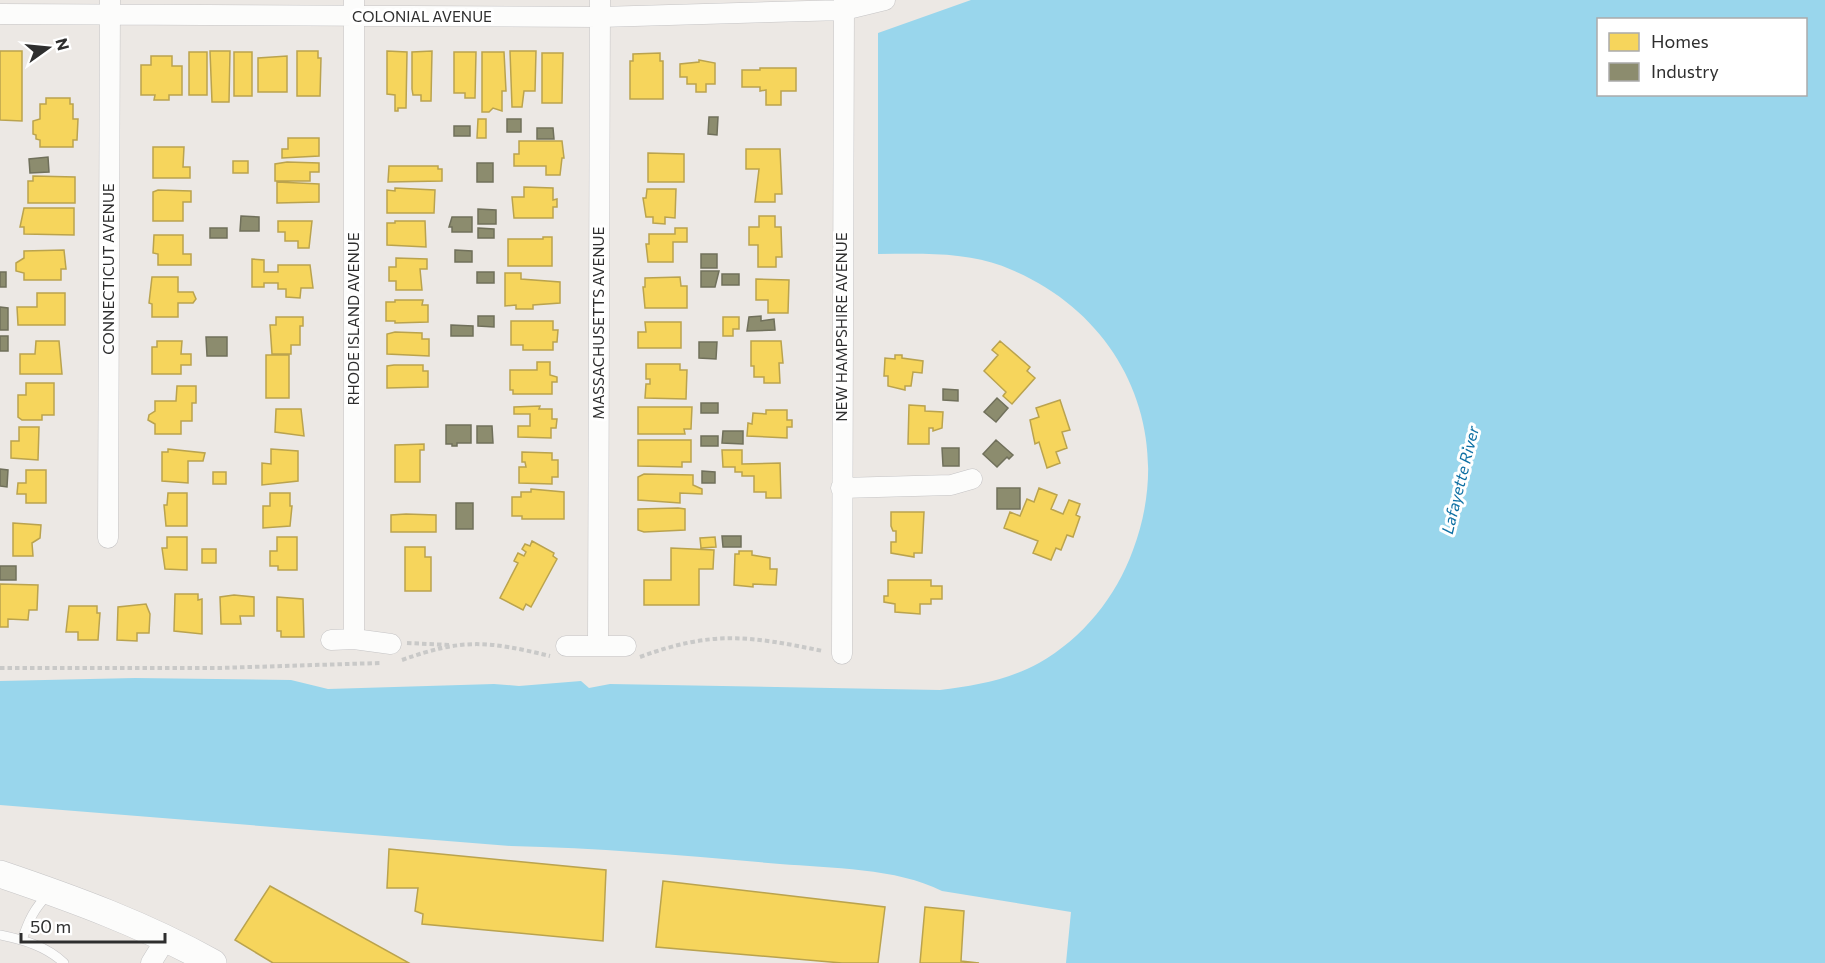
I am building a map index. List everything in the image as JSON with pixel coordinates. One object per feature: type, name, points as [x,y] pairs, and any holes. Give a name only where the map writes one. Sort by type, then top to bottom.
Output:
[{"type":"street","name":"COLONIAL AVENUE","points":[[0,14],[110,7],[600,8],[844,5],[885,0]]},
{"type":"street","name":"NEW HAMPSHIRE AVENUE","points":[[842,654],[844,5]]},
{"type":"street","name":"CONNECTICUT AVENUE","points":[[108,538],[110,7]]},
{"type":"street","name":"MASSACHUSETTS AVENUE","points":[[598,646],[600,8]]},
{"type":"street","name":"RHODE ISLAND AVENUE","points":[[354,9],[354,639]]},
{"type":"street","points":[[841,488],[951,485],[972,479]]},
{"type":"street","points":[[331,640],[354,639],[393,653]]},
{"type":"street","points":[[559,651],[598,646],[632,652]]},
{"type":"street","points":[[0,874],[75,898],[167,937],[213,963]]},
{"type":"street","points":[[151,963],[167,937]]},
{"type":"lane","points":[[22,940],[28,922],[38,904],[52,892]]},
{"type":"lane","points":[[0,935],[22,940],[52,952],[64,963]]},
{"type":"path","points":[[632,652],[677,643],[730,637],[842,654]]},
{"type":"path","points":[[393,653],[442,642],[451,645]]},
{"type":"path","points":[[393,653],[485,642],[559,651]]},
{"type":"path","points":[[0,668],[318,666],[385,663]]},
{"type":"water","name":"Lafayette River","points":[[971,0],[1825,0],[1825,963],[1066,963],[1071,912],[942,891],[924,883],[884,873],[679,855],[511,846],[0,805],[0,681],[135,678],[291,680],[328,689],[494,684],[519,686],[581,681],[589,688],[610,684],[940,690],[1003,678],[1027,669],[1055,653],[1084,629],[1096,615],[1117,584],[1133,550],[1145,507],[1148,465],[1143,424],[1131,385],[1111,350],[1085,318],[1051,291],[1012,270],[980,259],[946,255],[878,254],[878,33]]},
{"type":"building: Homes","points":[[0,51],[22,51],[22,121],[0,120]]},
{"type":"building: Homes","points":[[210,51],[230,51],[229,102],[212,102]]},
{"type":"building: Homes","points":[[297,51],[318,51],[318,58],[321,58],[320,96],[297,96]]},
{"type":"building: Homes","points":[[387,51],[407,52],[406,108],[398,108],[398,111],[395,111],[395,95],[387,94]]},
{"type":"building: Homes","points":[[432,51],[431,101],[421,101],[421,95],[413,95],[412,52]]},
{"type":"building: Homes","points":[[510,51],[536,51],[535,91],[524,91],[522,107],[512,107]]},
{"type":"building: Homes","points":[[189,52],[207,52],[207,95],[189,95]]},
{"type":"building: Homes","points":[[234,52],[252,52],[252,96],[234,96]]},
{"type":"building: Homes","points":[[454,52],[476,52],[475,98],[465,98],[465,93],[454,93]]},
{"type":"building: Homes","points":[[482,52],[504,52],[506,91],[502,91],[502,111],[493,108],[489,112],[482,112]]},
{"type":"building: Homes","points":[[542,53],[563,53],[562,103],[542,103]]},
{"type":"building: Homes","points":[[660,53],[660,61],[663,61],[663,99],[630,99],[630,61],[633,61],[633,54]]},
{"type":"building: Homes","points":[[151,56],[172,56],[172,66],[182,66],[182,95],[169,95],[169,100],[154,100],[155,95],[141,95],[141,65],[151,65]]},
{"type":"building: Homes","points":[[287,56],[287,92],[258,92],[258,58]]},
{"type":"building: Homes","points":[[699,60],[715,63],[715,84],[706,84],[706,92],[696,92],[696,84],[687,84],[687,77],[680,77],[680,64],[699,62]]},
{"type":"building: Homes","points":[[760,68],[796,68],[796,91],[781,91],[781,105],[766,105],[766,90],[760,91],[760,87],[742,87],[742,70],[760,70]]},
{"type":"building: Homes","points":[[46,98],[70,98],[70,104],[73,104],[73,119],[78,119],[77,140],[73,140],[73,147],[40,147],[40,140],[36,139],[36,135],[33,134],[33,121],[40,119],[40,104],[46,104]]},
{"type":"building: Homes","points":[[478,119],[486,119],[486,138],[477,138]]},
{"type":"building: Homes","points":[[288,138],[319,138],[319,156],[282,158],[282,149],[288,149]]},
{"type":"building: Homes","points":[[519,141],[562,141],[564,158],[562,158],[560,175],[546,175],[546,166],[514,166],[514,154],[519,154]]},
{"type":"building: Homes","points":[[153,147],[184,147],[183,167],[190,167],[190,178],[153,178]]},
{"type":"building: Homes","points":[[746,149],[780,149],[782,194],[775,194],[775,202],[755,202],[759,169],[746,169]]},
{"type":"building: Homes","points":[[648,153],[684,154],[684,182],[648,182]]},
{"type":"building: Homes","points":[[233,161],[248,161],[248,173],[233,173]]},
{"type":"building: Homes","points":[[319,163],[319,172],[310,172],[310,181],[275,181],[275,164]]},
{"type":"building: Homes","points":[[389,166],[438,166],[438,169],[442,169],[442,181],[388,182]]},
{"type":"building: Homes","points":[[33,176],[75,177],[75,203],[28,203],[28,181],[33,181]]},
{"type":"building: Homes","points":[[277,182],[319,184],[319,202],[277,203]]},
{"type":"building: Homes","points":[[524,187],[553,188],[553,200],[557,199],[557,207],[553,207],[553,218],[514,218],[512,197],[524,197]]},
{"type":"building: Homes","points":[[395,188],[435,190],[434,213],[387,213],[387,190],[395,191]]},
{"type":"building: Homes","points":[[647,189],[676,189],[675,218],[665,217],[665,224],[653,223],[653,217],[646,217],[643,198],[646,198]]},
{"type":"building: Homes","points":[[158,190],[191,191],[191,202],[183,202],[183,221],[153,221],[153,192]]},
{"type":"building: Homes","points":[[24,208],[74,208],[74,235],[24,234],[24,227],[20,227]]},
{"type":"building: Homes","points":[[759,216],[775,216],[775,227],[781,227],[782,257],[776,257],[776,267],[758,267],[758,245],[749,245],[749,227],[759,227]]},
{"type":"building: Homes","points":[[278,221],[312,221],[309,248],[298,248],[298,241],[285,241],[285,232],[278,232]]},
{"type":"building: Homes","points":[[395,221],[425,221],[426,247],[387,245],[387,223],[395,223]]},
{"type":"building: Homes","points":[[675,228],[687,228],[687,242],[673,242],[673,262],[648,262],[646,244],[649,244],[649,234],[675,234]]},
{"type":"building: Homes","points":[[154,235],[183,235],[183,254],[191,254],[191,265],[158,265],[158,254],[153,253]]},
{"type":"building: Homes","points":[[543,237],[552,237],[552,266],[508,266],[508,239],[543,239]]},
{"type":"building: Homes","points":[[64,250],[66,269],[61,269],[61,280],[24,280],[24,273],[16,271],[16,263],[24,258],[24,251]]},
{"type":"building: Homes","points":[[396,258],[427,259],[427,269],[420,269],[422,290],[396,290],[396,281],[389,281],[389,267],[396,267]]},
{"type":"building: Homes","points":[[252,259],[264,260],[264,272],[278,272],[278,265],[310,265],[313,288],[301,288],[300,298],[286,297],[286,289],[278,289],[278,283],[264,283],[264,287],[252,287]]},
{"type":"building: Homes","points":[[505,273],[521,273],[521,279],[560,282],[560,303],[533,305],[533,309],[516,309],[516,305],[505,306]]},
{"type":"building: Homes","points":[[152,277],[178,277],[178,292],[193,292],[196,299],[193,303],[178,303],[178,317],[152,317],[152,304],[149,303]]},
{"type":"building: Homes","points":[[680,277],[681,286],[687,286],[687,308],[645,308],[643,287],[645,287],[645,278]]},
{"type":"building: Homes","points":[[756,279],[789,280],[788,313],[768,313],[768,300],[756,300]]},
{"type":"building: Homes","points":[[37,293],[65,293],[65,325],[18,325],[17,307],[37,307]]},
{"type":"building: Homes","points":[[395,300],[423,300],[422,305],[428,305],[428,322],[386,321],[386,302],[395,302]]},
{"type":"building: Homes","points":[[276,317],[303,317],[303,326],[300,326],[300,345],[291,345],[291,354],[272,354],[270,325],[276,325]]},
{"type":"building: Homes","points":[[723,317],[739,317],[739,329],[733,329],[733,336],[723,336]]},
{"type":"building: Homes","points":[[511,321],[553,321],[553,330],[558,330],[557,342],[553,342],[553,350],[523,350],[523,345],[511,345]]},
{"type":"building: Homes","points":[[645,322],[681,322],[681,348],[638,348],[638,332],[646,332]]},
{"type":"building: Homes","points":[[422,333],[422,339],[429,339],[429,356],[387,354],[387,334]]},
{"type":"building: Homes","points":[[36,341],[59,341],[62,374],[20,374],[20,354],[35,354]]},
{"type":"building: Homes","points":[[157,341],[182,341],[181,354],[191,354],[191,365],[181,365],[181,374],[152,374],[152,347],[157,347]]},
{"type":"building: Homes","points":[[751,341],[781,341],[783,363],[779,363],[780,383],[764,383],[764,377],[754,377],[754,366],[751,366]]},
{"type":"building: Homes","points":[[1000,341],[1030,367],[1027,371],[1035,378],[1012,404],[1003,396],[1006,392],[984,371],[998,355],[992,350]]},
{"type":"building: Homes","points":[[266,355],[289,355],[289,398],[266,398]]},
{"type":"building: Homes","points":[[895,355],[923,361],[922,373],[913,372],[911,386],[905,386],[905,390],[888,386],[888,376],[884,376],[885,358],[895,359]]},
{"type":"building: Homes","points":[[537,362],[550,362],[550,375],[557,377],[557,382],[552,382],[552,394],[513,394],[513,390],[510,390],[510,370],[537,370]]},
{"type":"building: Homes","points":[[646,364],[680,364],[680,370],[687,370],[686,399],[645,398],[646,384],[650,384],[650,379],[646,379]]},
{"type":"building: Homes","points":[[423,365],[423,371],[428,371],[428,387],[387,388],[387,366]]},
{"type":"building: Homes","points":[[26,383],[54,383],[54,415],[42,415],[42,420],[22,420],[18,417],[18,395],[26,395]]},
{"type":"building: Homes","points":[[177,386],[196,386],[196,403],[192,403],[192,421],[181,421],[181,434],[155,434],[155,424],[148,420],[149,415],[155,411],[155,401],[176,401]]},
{"type":"building: Homes","points":[[1060,400],[1070,430],[1062,432],[1067,448],[1056,452],[1060,463],[1047,468],[1039,442],[1035,444],[1030,420],[1039,417],[1036,408]]},
{"type":"building: Homes","points":[[909,405],[925,406],[925,411],[943,412],[942,428],[933,431],[933,428],[929,428],[929,444],[908,444]]},
{"type":"building: Homes","points":[[540,406],[539,409],[552,409],[552,419],[557,419],[556,428],[551,428],[551,438],[518,437],[518,426],[530,426],[530,414],[514,414],[514,407]]},
{"type":"building: Homes","points":[[638,407],[692,407],[691,429],[684,429],[685,434],[638,434]]},
{"type":"building: Homes","points":[[276,409],[301,409],[304,436],[275,432]]},
{"type":"building: Homes","points":[[766,410],[787,410],[787,420],[792,420],[792,427],[787,427],[787,438],[747,436],[748,423],[752,424],[753,413],[766,414]]},
{"type":"building: Homes","points":[[19,427],[39,427],[38,460],[11,458],[11,441],[19,441]]},
{"type":"building: Homes","points":[[638,440],[691,440],[691,462],[682,462],[682,467],[638,466]]},
{"type":"building: Homes","points":[[424,444],[424,450],[420,450],[420,482],[395,482],[395,445]]},
{"type":"building: Homes","points":[[168,449],[205,453],[203,461],[188,461],[188,483],[162,481],[162,452],[168,452]]},
{"type":"building: Homes","points":[[271,449],[298,451],[298,481],[262,485],[262,463],[271,464]]},
{"type":"building: Homes","points":[[722,450],[742,450],[742,464],[780,463],[781,498],[766,498],[766,492],[754,492],[754,476],[742,476],[742,472],[735,472],[735,467],[723,467]]},
{"type":"building: Homes","points":[[522,452],[552,453],[552,460],[558,460],[558,477],[552,477],[552,484],[519,483],[519,467],[526,467],[525,462],[522,462]]},
{"type":"building: Homes","points":[[26,470],[46,470],[46,503],[26,503],[26,494],[17,494],[18,483],[26,483]]},
{"type":"building: Homes","points":[[213,472],[226,472],[226,484],[213,484]]},
{"type":"building: Homes","points":[[644,474],[693,475],[693,485],[702,489],[702,494],[680,493],[680,503],[638,500],[638,477]]},
{"type":"building: Homes","points":[[1039,488],[1057,495],[1051,509],[1063,514],[1069,500],[1080,504],[1076,515],[1080,517],[1073,537],[1067,535],[1061,550],[1056,548],[1051,560],[1033,553],[1038,541],[1004,528],[1010,512],[1020,516],[1027,499],[1034,502]]},
{"type":"building: Homes","points":[[531,489],[564,492],[564,519],[522,519],[522,516],[512,516],[512,497],[521,497],[521,492],[531,492]]},
{"type":"building: Homes","points":[[168,493],[187,493],[187,526],[166,526],[164,505],[167,505]]},
{"type":"building: Homes","points":[[270,493],[290,493],[290,506],[292,506],[290,526],[263,528],[263,506],[270,506]]},
{"type":"building: Homes","points":[[638,509],[685,509],[685,530],[644,532],[638,530]]},
{"type":"building: Homes","points":[[891,512],[924,512],[922,553],[914,553],[914,557],[891,553],[891,542],[896,542],[896,531],[893,531],[891,526]]},
{"type":"building: Homes","points":[[391,515],[436,515],[436,532],[391,532]]},
{"type":"building: Homes","points":[[13,523],[41,525],[40,538],[32,543],[33,556],[13,556]]},
{"type":"building: Homes","points":[[167,537],[187,537],[187,570],[165,569],[162,548],[167,548]]},
{"type":"building: Homes","points":[[277,537],[297,537],[297,570],[278,570],[278,566],[270,566],[270,551],[277,551]]},
{"type":"building: Homes","points":[[715,537],[716,547],[701,548],[700,538]]},
{"type":"building: Homes","points":[[532,541],[554,553],[553,556],[557,559],[531,607],[526,604],[523,610],[500,598],[518,563],[514,561],[518,553],[524,556],[526,552],[522,549],[525,544],[530,546]]},
{"type":"building: Homes","points":[[405,547],[425,547],[425,557],[431,557],[431,591],[405,591]]},
{"type":"building: Homes","points":[[671,548],[714,550],[713,569],[699,569],[699,605],[644,605],[644,580],[671,580]]},
{"type":"building: Homes","points":[[202,549],[216,549],[216,563],[202,563]]},
{"type":"building: Homes","points":[[739,551],[752,551],[752,555],[770,558],[770,569],[777,569],[776,585],[753,584],[753,587],[734,585],[735,554],[739,554]]},
{"type":"building: Homes","points":[[888,580],[931,580],[931,586],[942,586],[942,599],[931,599],[931,604],[920,604],[920,614],[895,612],[895,604],[884,602],[884,596],[888,596]]},
{"type":"building: Homes","points":[[0,584],[38,585],[37,610],[29,610],[28,620],[8,619],[8,627],[0,627]]},
{"type":"building: Homes","points":[[175,594],[198,594],[198,600],[202,599],[202,634],[174,631]]},
{"type":"building: Homes","points":[[234,595],[254,597],[254,616],[240,616],[241,624],[221,624],[220,597]]},
{"type":"building: Homes","points":[[277,597],[303,599],[304,637],[281,637],[281,631],[277,631]]},
{"type":"building: Homes","points":[[146,604],[150,614],[149,633],[137,633],[137,641],[117,640],[118,607]]},
{"type":"building: Homes","points":[[69,606],[97,606],[97,613],[100,613],[98,640],[78,640],[78,632],[66,632]]},
{"type":"building: Homes","points":[[389,849],[606,870],[603,941],[422,924],[423,914],[415,911],[418,888],[387,888]]},
{"type":"building: Homes","points":[[663,881],[885,907],[878,963],[842,963],[656,947]]},
{"type":"building: Homes","points":[[270,886],[409,963],[273,963],[235,940]]},
{"type":"building: Homes","points":[[925,907],[964,911],[961,961],[979,963],[920,963]]},
{"type":"building: Industry","points":[[709,117],[718,117],[717,135],[708,134]]},
{"type":"building: Industry","points":[[507,119],[521,119],[521,132],[507,132]]},
{"type":"building: Industry","points":[[454,126],[470,126],[470,136],[454,136]]},
{"type":"building: Industry","points":[[537,128],[553,128],[554,139],[537,139]]},
{"type":"building: Industry","points":[[48,157],[49,172],[30,173],[29,159]]},
{"type":"building: Industry","points":[[477,163],[493,163],[493,182],[477,182]]},
{"type":"building: Industry","points":[[478,209],[496,210],[496,224],[478,224]]},
{"type":"building: Industry","points":[[241,216],[259,217],[259,231],[240,231]]},
{"type":"building: Industry","points":[[452,217],[472,217],[472,232],[452,232],[452,227],[449,227]]},
{"type":"building: Industry","points":[[210,228],[227,228],[227,238],[210,238]]},
{"type":"building: Industry","points":[[478,228],[494,229],[494,238],[478,238]]},
{"type":"building: Industry","points":[[455,250],[472,251],[472,262],[455,262]]},
{"type":"building: Industry","points":[[701,254],[717,254],[717,268],[701,268]]},
{"type":"building: Industry","points":[[701,271],[719,271],[715,287],[701,287]]},
{"type":"building: Industry","points":[[0,272],[6,272],[6,287],[0,287]]},
{"type":"building: Industry","points":[[477,272],[494,272],[494,283],[477,283]]},
{"type":"building: Industry","points":[[722,274],[739,274],[739,285],[722,285]]},
{"type":"building: Industry","points":[[0,307],[8,308],[8,330],[0,330]]},
{"type":"building: Industry","points":[[478,316],[494,316],[494,327],[478,326]]},
{"type":"building: Industry","points":[[761,316],[761,321],[774,319],[775,330],[747,331],[749,317]]},
{"type":"building: Industry","points":[[451,325],[473,326],[473,336],[451,336]]},
{"type":"building: Industry","points":[[0,336],[8,336],[8,351],[0,351]]},
{"type":"building: Industry","points":[[206,337],[227,337],[227,356],[207,356]]},
{"type":"building: Industry","points":[[699,342],[717,342],[716,359],[699,358]]},
{"type":"building: Industry","points":[[943,389],[958,390],[958,401],[943,400]]},
{"type":"building: Industry","points":[[997,398],[1008,408],[996,422],[984,412]]},
{"type":"building: Industry","points":[[701,403],[718,403],[718,413],[701,413]]},
{"type":"building: Industry","points":[[446,425],[471,425],[471,443],[457,443],[457,446],[446,444]]},
{"type":"building: Industry","points":[[477,426],[492,426],[493,443],[477,443]]},
{"type":"building: Industry","points":[[723,431],[743,431],[743,444],[722,443]]},
{"type":"building: Industry","points":[[701,436],[718,436],[718,446],[701,446]]},
{"type":"building: Industry","points":[[996,440],[1013,455],[1009,459],[1007,457],[997,467],[983,454]]},
{"type":"building: Industry","points":[[942,448],[959,448],[959,466],[943,466]]},
{"type":"building: Industry","points":[[0,469],[8,470],[7,487],[0,486]]},
{"type":"building: Industry","points":[[702,471],[715,472],[715,483],[702,483]]},
{"type":"building: Industry","points":[[997,488],[1020,488],[1020,509],[997,509]]},
{"type":"building: Industry","points":[[456,503],[473,503],[473,529],[456,529]]},
{"type":"building: Industry","points":[[722,536],[741,536],[741,547],[723,547]]},
{"type":"building: Industry","points":[[0,566],[16,566],[16,580],[0,580]]}]
